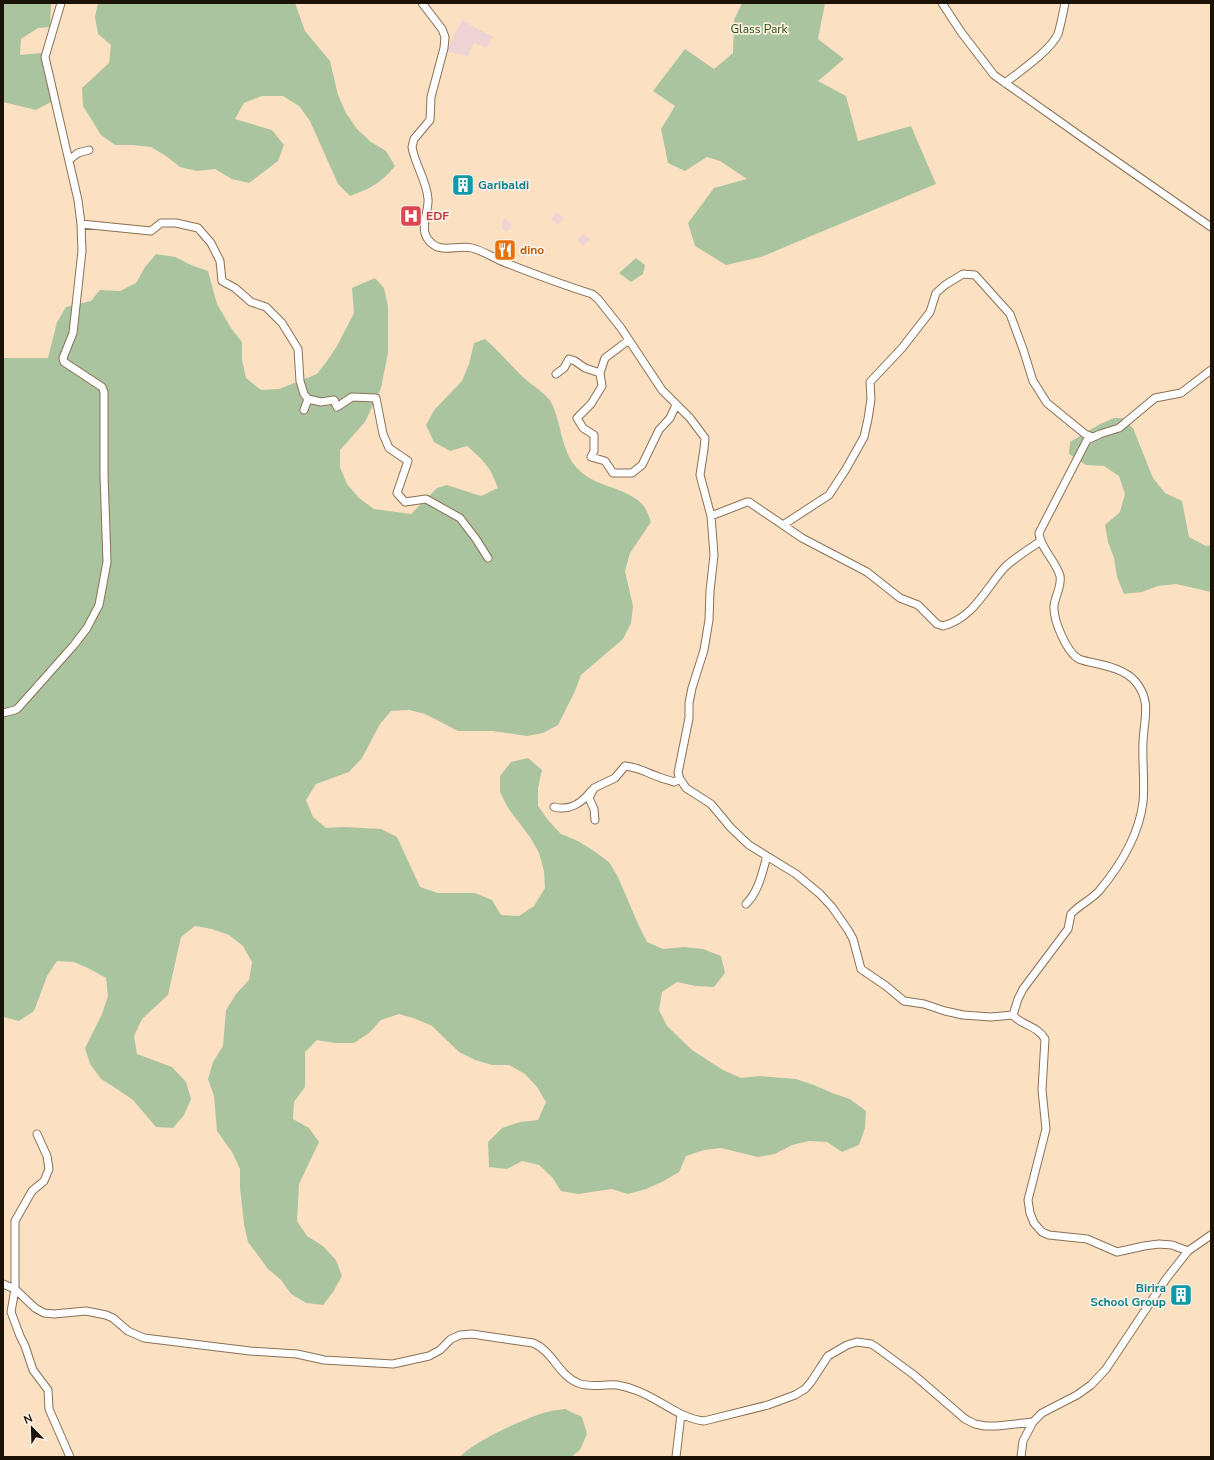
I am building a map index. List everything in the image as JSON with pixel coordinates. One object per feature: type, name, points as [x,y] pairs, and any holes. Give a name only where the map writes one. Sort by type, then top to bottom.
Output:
[{"type":"street","points":[[3,713],[18,708],[74,645],[94,617],[103,589],[107,562],[104,475],[105,396],[102,387],[64,362],[63,358],[73,333],[82,251],[78,200],[45,57],[60,3]]},
{"type":"street","points":[[422,3],[442,29],[445,37],[444,48],[431,97],[430,120],[412,142],[413,152],[428,197],[424,228],[426,238],[437,247],[444,249],[474,248],[497,260],[537,276],[592,294],[598,299],[629,340],[662,390],[690,418],[704,438],[700,475],[710,516],[714,555],[710,591],[709,620],[704,650],[690,695],[689,718],[678,773],[680,779],[686,788],[711,804],[730,828],[741,838],[766,856],[796,874],[820,894],[832,907],[853,939],[861,969],[904,1001],[924,1004],[963,1015],[991,1017],[1013,1015],[1036,1030],[1045,1038],[1042,1090],[1046,1129],[1028,1200],[1030,1213],[1036,1226],[1042,1232],[1049,1235],[1087,1239],[1117,1252],[1159,1244],[1172,1245],[1188,1251]]},
{"type":"street","points":[[942,3],[983,62],[994,75],[1211,227]]},
{"type":"street","points":[[1005,83],[1038,57],[1052,42],[1058,34],[1065,3]]},
{"type":"street","points":[[69,160],[78,153],[89,150]]},
{"type":"street","points":[[81,224],[150,231],[161,223],[176,223],[198,228],[211,244],[220,261],[222,281],[235,288],[251,302],[266,307],[282,323],[298,349],[300,381],[304,394],[308,399],[321,402],[334,400],[337,407],[352,397],[376,398],[383,434],[389,448],[408,461],[397,493],[404,502],[426,498],[460,518],[488,558]]},
{"type":"street","points":[[783,525],[829,495],[864,437],[871,400],[870,382],[902,348],[930,312],[936,293],[945,284],[963,274],[975,275],[1010,314],[1033,381],[1047,403],[1085,434],[1092,437]]},
{"type":"street","points":[[629,340],[605,358],[600,373],[602,386],[591,404],[577,418],[583,428],[594,435],[594,451],[592,457],[605,461],[613,473],[632,473],[642,465],[659,430],[670,418],[676,405]]},
{"type":"street","points":[[556,374],[564,368],[568,359],[575,361],[585,368],[600,373]]},
{"type":"street","points":[[1013,1015],[1018,1000],[1030,978],[1054,950],[1068,929],[1071,914],[1099,892],[1128,850],[1137,827],[1143,803],[1145,698],[1135,681],[1127,674],[1110,667],[1080,660],[1072,652],[1060,632],[1054,608],[1059,589],[1060,576],[1056,565],[1041,540],[1039,533],[1088,440],[1092,437],[1119,428],[1155,398],[1181,393],[1211,370]]},
{"type":"street","points":[[304,410],[308,399]]},
{"type":"street","points":[[710,516],[748,502],[802,538],[866,572],[900,598],[918,605],[937,624],[943,626],[962,617],[972,609],[1005,568],[1041,540]]},
{"type":"street","points":[[554,807],[560,809],[570,807],[581,802],[594,788],[614,778],[625,766],[637,768],[674,782],[680,779]]},
{"type":"street","points":[[594,788],[590,798],[594,809],[595,820]]},
{"type":"street","points":[[746,904],[754,896],[766,856]]},
{"type":"street","points":[[37,1134],[47,1156],[49,1169],[44,1181],[32,1191],[15,1221],[15,1289],[11,1312],[20,1336],[26,1346],[33,1370],[48,1390],[49,1409],[70,1457]]},
{"type":"street","points":[[1020,1457],[1024,1441],[1033,1422],[1042,1413],[1077,1395],[1091,1385],[1106,1369],[1166,1279],[1188,1251],[1211,1235]]},
{"type":"street","points":[[3,1284],[15,1289],[35,1308],[44,1313],[54,1314],[86,1311],[106,1315],[113,1318],[128,1331],[144,1338],[250,1351],[297,1354],[338,1361],[393,1364],[411,1361],[429,1356],[440,1350],[451,1339],[460,1335],[472,1334],[533,1343],[541,1346],[550,1354],[559,1368],[578,1384],[619,1386],[636,1390],[681,1414],[696,1420],[704,1421],[768,1405],[795,1395],[805,1389],[811,1382],[828,1356],[847,1345],[857,1342],[866,1342],[876,1347],[914,1375],[930,1390],[969,1421],[985,1426],[1033,1422]]},
{"type":"street","points":[[676,1457],[681,1414]]},
{"type":"shaded area","points":[[462,20],[493,37],[486,48],[474,43],[468,56],[446,51]]},
{"type":"shaded area","name":"EDF","points":[[409,205],[418,207],[413,226],[404,224]]},
{"type":"shaded area","points":[[557,212],[564,218],[558,225],[551,219]]},
{"type":"shaded area","points":[[505,218],[512,224],[507,232],[501,228],[504,223],[502,222]]},
{"type":"shaded area","points":[[583,234],[590,239],[583,246],[577,240]]},
{"type":"green space","points":[[3,3],[51,3],[50,27],[38,28],[21,39],[20,55],[42,53],[51,102],[36,110],[3,102]]},
{"type":"green space","points":[[98,3],[295,3],[305,31],[330,61],[338,95],[346,113],[357,129],[371,142],[386,151],[395,166],[375,185],[350,196],[338,184],[310,121],[299,106],[283,96],[262,96],[244,103],[235,119],[272,130],[284,145],[278,161],[249,183],[232,179],[215,169],[197,171],[180,167],[151,147],[115,145],[101,135],[83,106],[82,88],[109,63],[111,45],[98,34],[95,17]]},
{"type":"green space","name":"Glass Park","points":[[742,3],[825,3],[818,39],[844,59],[818,81],[846,96],[858,141],[911,126],[936,184],[761,257],[726,265],[695,246],[688,223],[714,188],[747,179],[720,161],[707,157],[685,171],[668,163],[661,129],[675,106],[653,91],[685,49],[714,69],[733,53],[734,20]]},
{"type":"green space","points":[[156,254],[175,257],[208,271],[217,304],[231,328],[242,342],[242,360],[246,378],[261,390],[279,389],[317,374],[337,346],[354,313],[352,288],[375,278],[384,288],[388,306],[388,353],[381,388],[365,422],[340,450],[340,467],[347,484],[359,498],[374,509],[411,514],[437,488],[447,485],[481,496],[498,488],[486,464],[467,446],[450,451],[434,442],[426,425],[435,409],[462,381],[469,364],[474,343],[485,339],[523,377],[550,400],[568,455],[578,469],[593,480],[628,494],[643,505],[651,522],[630,553],[625,571],[633,606],[631,623],[623,639],[581,675],[575,691],[558,725],[543,733],[527,736],[492,731],[458,731],[425,714],[409,710],[391,711],[380,724],[362,758],[349,772],[316,784],[306,800],[313,817],[326,828],[344,827],[381,829],[397,837],[420,887],[438,893],[475,893],[492,900],[501,915],[519,916],[534,906],[545,888],[544,871],[539,853],[530,837],[508,808],[500,792],[500,776],[511,762],[528,758],[542,770],[538,788],[538,806],[561,834],[578,841],[609,862],[618,877],[647,942],[663,949],[684,947],[703,949],[721,956],[725,973],[714,987],[696,986],[677,982],[662,992],[659,1010],[667,1026],[692,1050],[723,1070],[741,1078],[759,1076],[796,1079],[850,1099],[866,1111],[865,1128],[859,1145],[842,1152],[827,1142],[809,1141],[792,1145],[775,1154],[758,1157],[721,1148],[704,1150],[686,1156],[679,1172],[646,1189],[628,1194],[612,1189],[578,1194],[561,1191],[552,1177],[539,1165],[522,1161],[507,1169],[489,1167],[488,1142],[502,1128],[520,1122],[538,1120],[546,1102],[537,1087],[525,1074],[509,1065],[492,1065],[475,1060],[459,1052],[432,1026],[399,1014],[381,1020],[369,1033],[354,1043],[335,1043],[317,1040],[305,1052],[305,1087],[294,1102],[293,1119],[309,1128],[319,1142],[299,1184],[297,1221],[307,1236],[323,1246],[336,1260],[342,1276],[333,1292],[323,1305],[306,1303],[291,1294],[281,1280],[268,1269],[248,1242],[244,1224],[240,1188],[240,1169],[232,1152],[217,1131],[214,1096],[208,1079],[213,1062],[223,1046],[226,1010],[236,994],[249,980],[252,962],[243,946],[229,935],[212,929],[195,926],[181,937],[168,995],[142,1019],[134,1036],[137,1054],[172,1067],[186,1082],[191,1099],[184,1115],[173,1128],[156,1127],[133,1100],[101,1079],[90,1064],[85,1048],[102,1014],[108,996],[106,978],[74,962],[57,961],[47,976],[34,1011],[19,1021],[3,1017],[3,358],[48,358],[57,322],[66,307],[91,301],[100,290],[120,291],[136,283],[145,267]]},
{"type":"green space","points":[[636,258],[645,265],[643,274],[631,282],[619,273]]},
{"type":"green space","points":[[1114,418],[1122,418],[1133,428],[1153,478],[1165,493],[1182,501],[1189,537],[1206,546],[1211,545],[1211,592],[1176,584],[1158,586],[1142,592],[1124,594],[1117,577],[1114,558],[1108,542],[1105,525],[1120,512],[1125,494],[1119,476],[1104,466],[1086,465],[1069,454],[1070,442],[1100,424]]},
{"type":"green space","points":[[565,1409],[582,1417],[587,1434],[580,1450],[571,1457],[460,1457],[466,1451],[514,1424],[552,1411]]},
{"type":"place","name":"Garibaldi","points":[[463,185]]},
{"type":"place","name":"EDF","points":[[411,216]]},
{"type":"place","name":"dino","points":[[505,250]]},
{"type":"place","name":"Birira School Group","points":[[1181,1295]]}]
